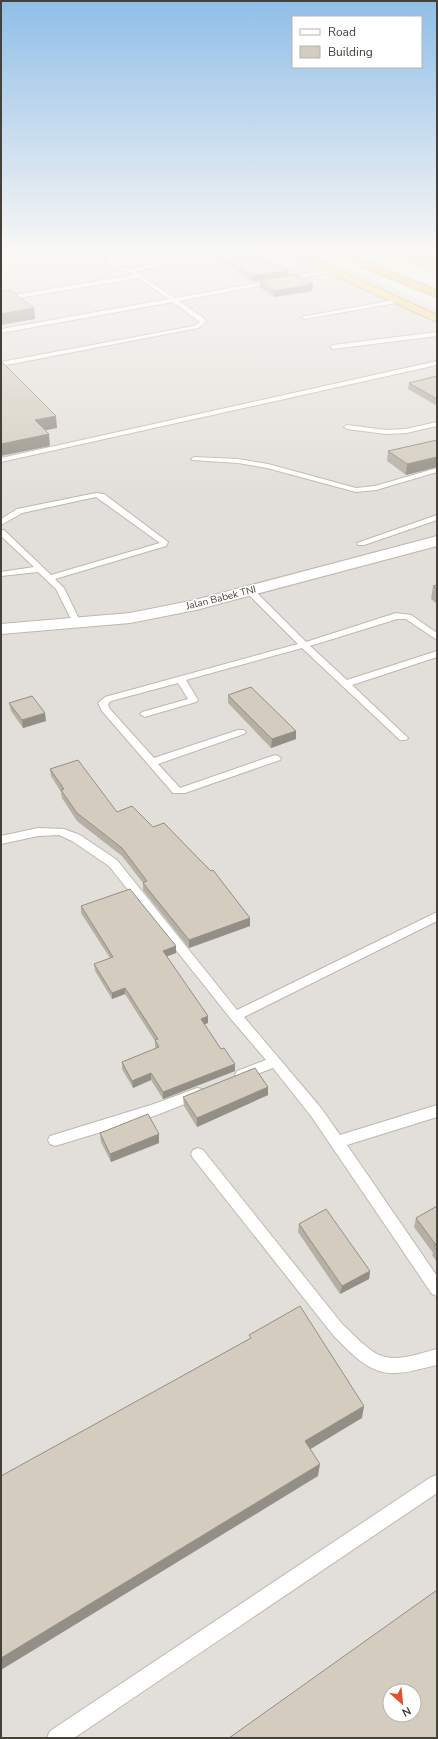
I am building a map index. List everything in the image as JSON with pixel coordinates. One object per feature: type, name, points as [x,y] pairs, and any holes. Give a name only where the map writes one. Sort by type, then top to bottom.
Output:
[{"type":"street","name":"Jalan Babek TNI","points":[[1,629],[130,618],[196,605],[437,541]]},
{"type":"lane","points":[[1,364],[154,335]]},
{"type":"lane","points":[[334,347],[428,335]]},
{"type":"lane","points":[[1,460],[437,363]]},
{"type":"lane","points":[[347,427],[386,432],[437,424]]},
{"type":"lane","points":[[194,459],[238,461],[268,466],[356,490],[376,488],[437,470]]},
{"type":"lane","points":[[1,523],[5,518],[20,511],[96,495],[101,496],[164,542],[129,555],[50,578]]},
{"type":"lane","points":[[361,543],[437,517]]},
{"type":"lane","points":[[1,532],[60,588],[77,623]]},
{"type":"lane","points":[[1,574],[41,569]]},
{"type":"lane","points":[[250,591],[304,645],[403,738]]},
{"type":"lane","points":[[276,758],[181,791],[177,791],[105,709],[104,704],[108,699],[304,645],[396,616],[408,617],[437,637]]},
{"type":"lane","points":[[345,684],[437,654]]},
{"type":"lane","points":[[145,714],[193,700],[181,680]]},
{"type":"lane","points":[[152,762],[241,732]]},
{"type":"lane","points":[[1,840],[38,832],[60,831],[76,838],[113,863],[235,1016],[316,1112],[437,1289]]},
{"type":"lane","points":[[235,1016],[437,916]]},
{"type":"lane","points":[[231,1080],[275,1062]]},
{"type":"lane","points":[[56,1140],[157,1109],[209,1088]]},
{"type":"lane","points":[[337,1142],[437,1111]]},
{"type":"lane","points":[[198,1154],[338,1330],[360,1351],[386,1365],[402,1364],[437,1357]]},
{"type":"lane","points":[[57,1738],[437,1483]]},
{"type":"shaded area","points":[[1,335],[437,335],[437,1738],[1,1738]]},
{"type":"building","points":[[1,361],[56,416],[35,420],[49,434],[1,444]]},
{"type":"building","points":[[437,376],[437,399],[409,383]]},
{"type":"building","points":[[437,440],[437,457],[407,464],[388,451]]},
{"type":"building","points":[[251,687],[296,731],[272,739],[228,695]]},
{"type":"building","points":[[32,696],[45,713],[22,720],[9,703]]},
{"type":"building","points":[[78,760],[117,812],[132,806],[153,827],[164,823],[211,871],[213,870],[250,918],[189,940],[143,883],[147,881],[122,848],[77,813],[61,790],[64,789],[50,769]]},
{"type":"building","points":[[130,889],[176,946],[163,951],[208,1016],[201,1019],[221,1049],[224,1048],[235,1064],[163,1092],[151,1073],[132,1081],[122,1062],[159,1047],[155,1040],[158,1039],[125,988],[112,993],[94,964],[113,957],[81,906]]},
{"type":"building","points":[[255,1068],[268,1087],[197,1118],[183,1097]]},
{"type":"building","points":[[148,1114],[159,1134],[110,1154],[100,1133]]},
{"type":"building","points":[[437,1206],[437,1250],[434,1246],[436,1245],[416,1218]]},
{"type":"building","points":[[326,1209],[370,1271],[342,1286],[299,1224]]},
{"type":"building","points":[[300,1306],[364,1406],[305,1441],[320,1464],[1,1658],[1,1476],[251,1338],[249,1335]]},
{"type":"building","points":[[437,1590],[437,1738],[229,1738]]}]
